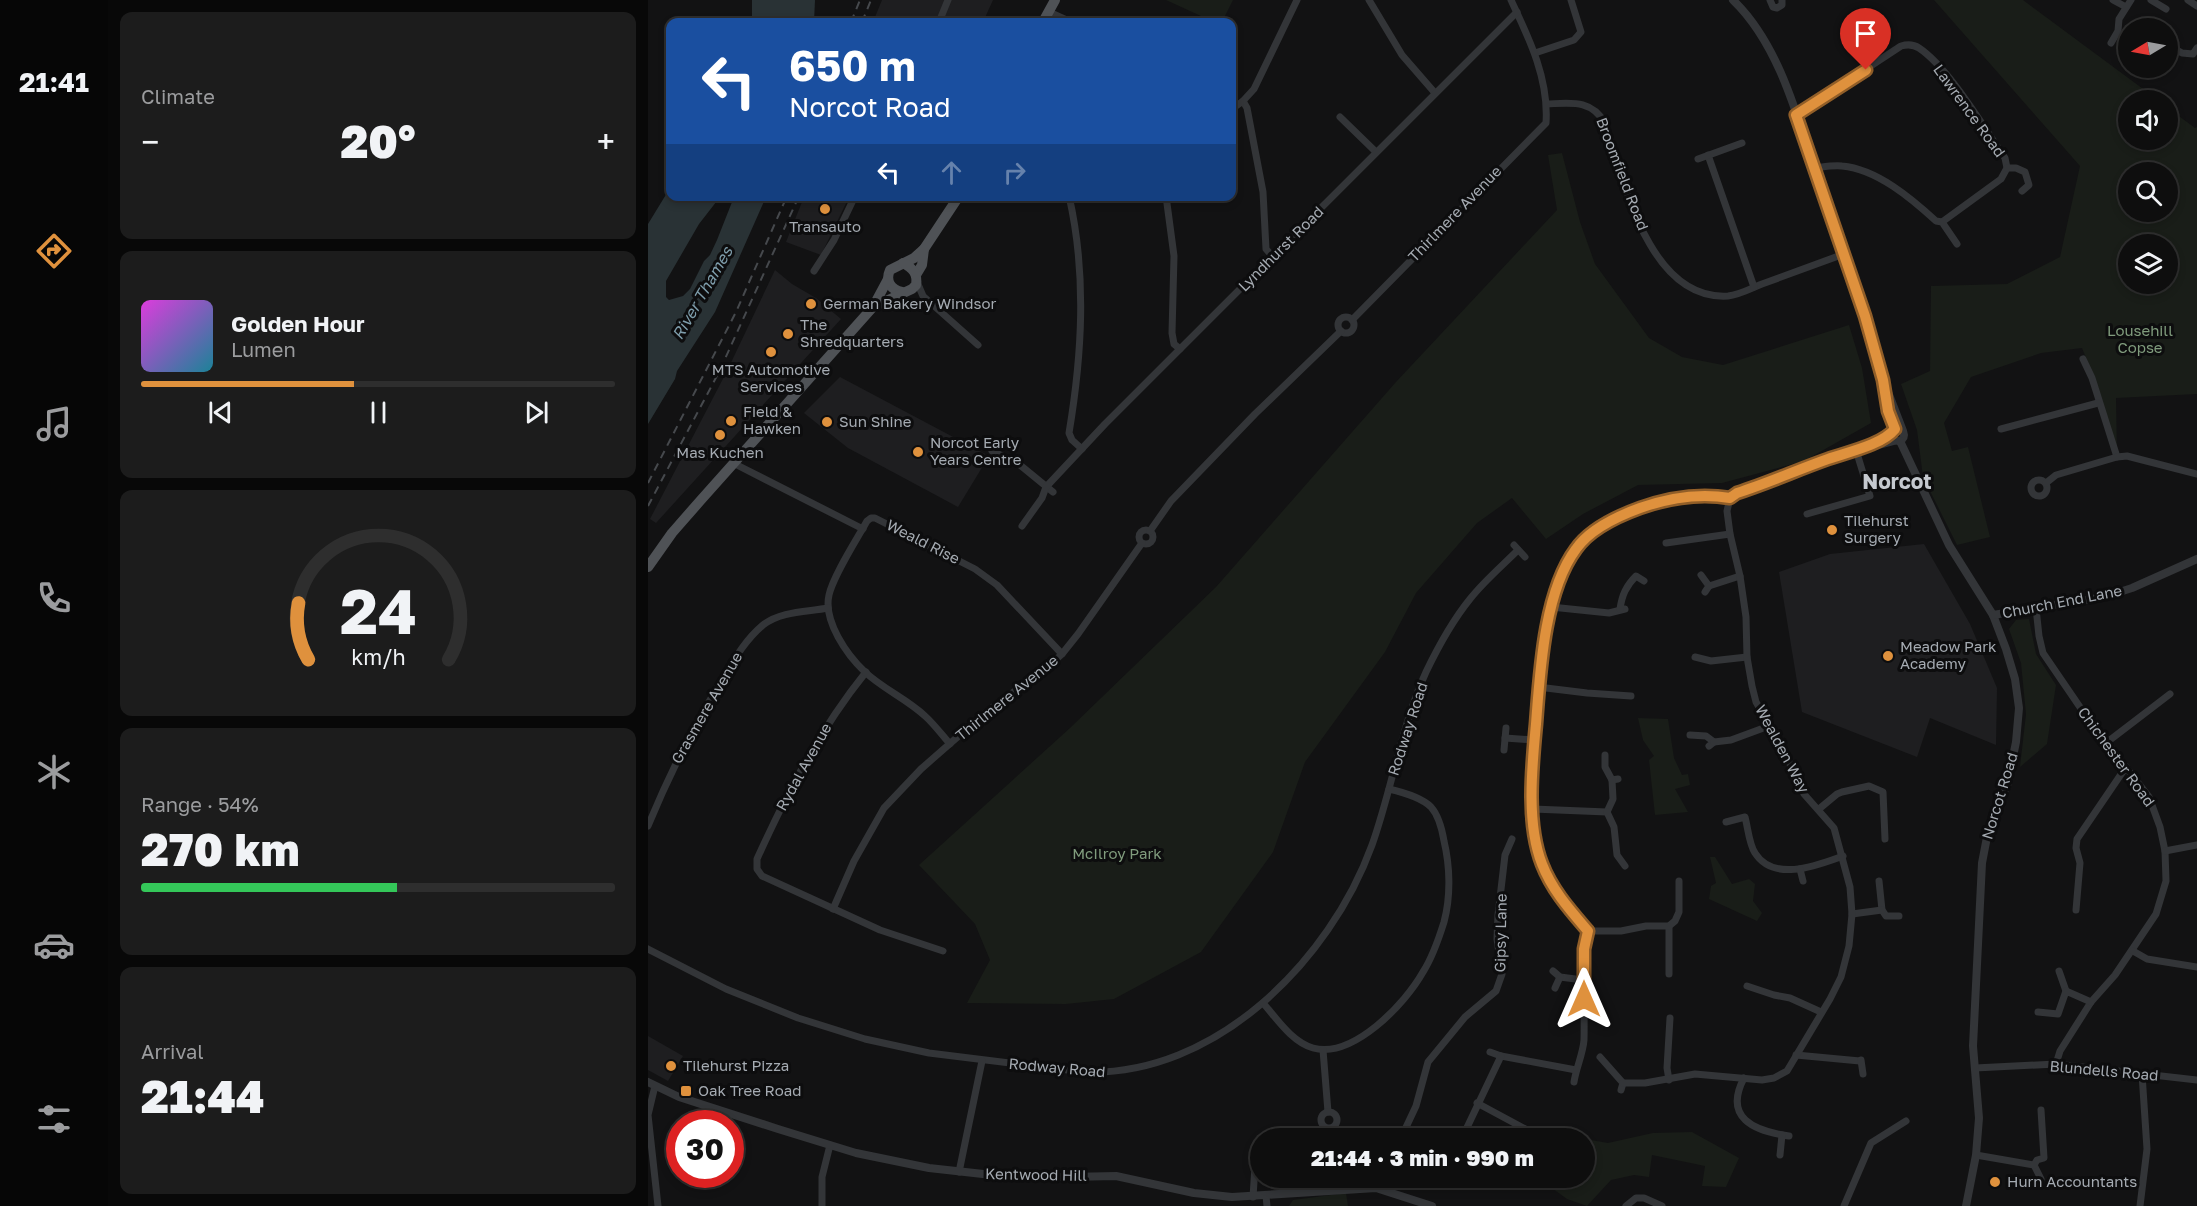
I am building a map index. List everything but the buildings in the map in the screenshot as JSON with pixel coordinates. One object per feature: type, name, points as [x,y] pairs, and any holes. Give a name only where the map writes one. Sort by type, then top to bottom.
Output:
[{"type":"main road","points":[[1046,18],[1054,0]]},
{"type":"main road","points":[[648,567],[672,533],[873,307],[888,279],[890,270],[924,249],[956,201]]},
{"type":"main road","points":[[873,307],[914,287],[922,265],[924,249]]},
{"type":"main road","points":[[903,263],[911,268],[916,278]]},
{"type":"main road","points":[[888,279],[895,290],[905,292]]},
{"type":"street","points":[[941,18],[948,0]]},
{"type":"street","points":[[1236,106],[1254,89],[1297,0]]},
{"type":"street","points":[[1369,0],[1402,55],[1435,93]]},
{"type":"street","points":[[1511,0],[1535,53],[1547,104]]},
{"type":"street","points":[[1535,53],[1574,40],[1581,32],[1571,0]]},
{"type":"street","name":"Norcot Road","points":[[1733,0],[1749,15],[1773,55],[1865,316],[1883,380],[1888,411],[1908,461],[1949,545],[1993,615],[2015,679],[2019,708],[2016,742],[2007,786],[1998,804],[1987,837],[1983,863],[1973,1046],[1979,1118],[1976,1155],[1966,1206]]},
{"type":"street","points":[[1770,0],[1773,7],[1777,8],[1782,5],[1782,0]]},
{"type":"street","points":[[2113,0],[2126,8]]},
{"type":"street","points":[[2110,43],[2118,31],[2119,19],[2131,0]]},
{"type":"street","points":[[2151,0],[2166,9]]},
{"type":"street","points":[[2188,0],[2197,6]]},
{"type":"street","points":[[1049,12],[1062,18]]},
{"type":"street","name":"Lyndhurst Road","points":[[1022,526],[1082,449],[1517,12]]},
{"type":"street","name":"Lawrence Road","points":[[1796,115],[1901,46],[1909,44],[1918,48],[1944,72],[2006,158],[2007,168],[2001,179],[1942,222]]},
{"type":"street","points":[[2178,51],[2196,53]]},
{"type":"street","points":[[1243,101],[1247,108],[1263,192],[1266,249],[1273,257]]},
{"type":"street","name":"Broomfield Road","points":[[1547,104],[1574,103],[1590,106],[1599,112],[1605,123],[1631,207],[1650,245],[1674,277],[1698,293],[1729,296],[1844,254]]},
{"type":"street","name":"Thirlmere Avenue","points":[[1352,320],[1537,133],[1546,123],[1547,104]]},
{"type":"street","points":[[1340,117],[1376,152]]},
{"type":"street","points":[[1698,159],[1742,143]]},
{"type":"street","points":[[1708,155],[1754,287]]},
{"type":"street","points":[[1814,168],[1840,165],[1879,178],[1905,193],[1936,221],[1942,222],[1957,244]]},
{"type":"street","points":[[2007,168],[2016,168],[2025,172],[2030,185],[2022,191]]},
{"type":"street","points":[[814,270],[834,240],[853,201]]},
{"type":"street","points":[[1070,201],[1080,267],[1082,338],[1069,433],[1072,440],[1082,449]]},
{"type":"street","points":[[1167,201],[1174,256],[1172,333],[1174,344],[1180,349]]},
{"type":"street","points":[[916,278],[923,296],[978,345]]},
{"type":"street","points":[[905,292],[923,296]]},
{"type":"street","name":"Thirlmere Avenue","points":[[1348,317],[1352,320],[1354,327],[1352,331],[1345,333],[1341,331],[1338,324],[1340,320],[1348,317]]},
{"type":"street","name":"Thirlmere Avenue","points":[[833,909],[854,861],[884,808],[921,769],[986,712],[1048,667],[1062,654],[1142,543],[1139,538],[1140,534],[1145,530],[1150,531],[1171,501],[1255,414],[1341,331]]},
{"type":"street","points":[[2083,359],[2092,378],[2098,403],[2117,457]]},
{"type":"street","points":[[2001,429],[2098,403]]},
{"type":"street","points":[[1679,881],[1683,896],[1675,921],[1669,926],[1621,931],[1588,931],[1566,906],[1541,862],[1535,836],[1533,810],[1534,740],[1538,687],[1551,607],[1561,572],[1576,547],[1590,534],[1609,522],[1647,506],[1675,498],[1699,496],[1730,498],[1737,493],[1898,436]]},
{"type":"street","points":[[1807,514],[1870,496],[1859,449]]},
{"type":"street","points":[[992,451],[1020,465],[1049,489]]},
{"type":"street","points":[[2046,483],[2056,475],[2127,456],[2197,474]]},
{"type":"street","name":"Weald Rise","points":[[733,463],[863,529],[867,521],[875,518],[975,569],[997,585],[1062,654]]},
{"type":"street","name":"Wealden Way","points":[[1600,1057],[1622,1087],[1695,1074],[1762,1080],[1774,1078],[1787,1071],[1841,977],[1849,946],[1852,914],[1850,887],[1834,828],[1820,809],[1804,794],[1756,702],[1747,657],[1746,616],[1740,576],[1727,511],[1730,498]]},
{"type":"street","points":[[863,529],[828,596],[828,608],[832,622],[846,650],[866,672],[925,716],[950,744]]},
{"type":"street","points":[[1666,543],[1675,546],[1730,534]]},
{"type":"street","name":"Rodway Road","points":[[648,949],[726,989],[798,1018],[865,1039],[928,1053],[982,1061],[1107,1073],[1145,1067],[1176,1057],[1212,1039],[1263,1003],[1308,957],[1347,902],[1371,846],[1418,694],[1448,630],[1471,598],[1516,548],[1525,557]]},
{"type":"street","name":"Church End Lane","points":[[1993,615],[2104,597],[2132,588],[2197,559]]},
{"type":"street","points":[[1701,575],[1707,589],[1740,576]]},
{"type":"street","points":[[1551,607],[1608,613],[1622,609],[1623,593],[1636,576],[1644,581]]},
{"type":"street","name":"Grasmere Avenue","points":[[648,826],[672,770],[702,712],[743,646],[764,625],[778,617],[828,608]]},
{"type":"street","name":"Chichester Road","points":[[2036,608],[2038,636],[2043,653],[2106,743],[2149,797],[2165,851],[2166,881],[2156,914],[2133,951],[2091,1002],[2060,1051],[2056,1064]]},
{"type":"street","points":[[1695,657],[1711,661],[1747,657]]},
{"type":"street","name":"Rydal Avenue","points":[[833,909],[762,876],[757,869],[757,859],[783,801],[836,711],[866,672]]},
{"type":"street","points":[[1538,687],[1631,696]]},
{"type":"street","points":[[2106,743],[2170,694]]},
{"type":"street","points":[[1690,735],[1706,736],[1712,744],[1731,740],[1769,726]]},
{"type":"street","points":[[1504,750],[1506,728]]},
{"type":"street","points":[[1505,738],[1534,740]]},
{"type":"street","points":[[1605,755],[1605,767],[1615,780],[1613,799],[1607,812]]},
{"type":"street","points":[[2076,910],[2080,863],[2076,848],[2077,838],[2126,767]]},
{"type":"street","points":[[1820,809],[1836,794],[1842,792],[1869,786],[1887,791],[1885,839]]},
{"type":"street","points":[[1263,1003],[1302,1043],[1323,1050],[1344,1046],[1383,1021],[1423,973],[1444,921],[1449,888],[1447,855],[1440,824],[1430,807],[1410,796],[1389,789]]},
{"type":"street","points":[[1533,810],[1607,812]]},
{"type":"street","points":[[1607,812],[1614,826],[1617,855],[1625,866]]},
{"type":"street","points":[[1726,822],[1745,817],[1754,853],[1765,864],[1779,869],[1800,869],[1843,856]]},
{"type":"street","name":"Gipsy Lane","points":[[1406,1128],[1416,1106],[1428,1062],[1465,1017],[1496,991],[1502,974],[1497,939],[1498,915],[1505,855],[1512,839]]},
{"type":"street","points":[[2165,851],[2197,845]]},
{"type":"street","points":[[1800,869],[1803,881]]},
{"type":"street","points":[[1879,881],[1882,910],[1886,916],[1899,916]]},
{"type":"street","points":[[833,909],[880,930],[943,951]]},
{"type":"street","points":[[1852,914],[1882,910]]},
{"type":"street","points":[[1669,926],[1671,965],[1669,974]]},
{"type":"street","points":[[1574,1082],[1584,1044],[1584,949],[1588,931]]},
{"type":"street","points":[[2133,951],[2147,959],[2197,967]]},
{"type":"street","points":[[1553,971],[1560,977],[1583,980]]},
{"type":"street","points":[[2038,1012],[2058,1014],[2066,991],[2059,972]]},
{"type":"street","points":[[1555,988],[1560,977]]},
{"type":"street","points":[[1747,986],[1790,998],[1821,1012]]},
{"type":"street","points":[[2066,991],[2091,1002]]},
{"type":"street","points":[[1670,1018],[1667,1068],[1670,1080]]},
{"type":"street","points":[[1323,1050],[1328,1112]]},
{"type":"street","points":[[1490,1052],[1576,1070]]},
{"type":"street","points":[[1796,1055],[1861,1060],[1863,1074]]},
{"type":"street","points":[[1467,1128],[1501,1056]]},
{"type":"street","points":[[959,1172],[982,1061]]},
{"type":"street","name":"Blundells Road","points":[[1975,1068],[2056,1064],[2197,1080]]},
{"type":"street","points":[[2140,1206],[2147,1149],[2142,1074]]},
{"type":"street","points":[[1744,1078],[1738,1089],[1738,1112],[1744,1120],[1760,1129],[1786,1136],[1780,1155]]},
{"type":"street","points":[[652,1084],[648,1115],[658,1206]]},
{"type":"street","name":"Kentwood Hill","points":[[652,1084],[679,1097],[727,1114],[830,1145],[912,1165],[1019,1178],[1116,1176],[1194,1193],[1253,1197],[1376,1188],[1432,1206]]},
{"type":"street","points":[[1478,1103],[1524,1128]]},
{"type":"street","points":[[2034,1164],[2037,1160],[2044,1158],[2041,1110]]},
{"type":"street","points":[[1844,1206],[1871,1143],[1906,1121]]},
{"type":"street","points":[[822,1206],[822,1177],[830,1145]]},
{"type":"street","points":[[1976,1155],[2034,1164]]},
{"type":"street","points":[[2034,1164],[2041,1179]]},
{"type":"street","points":[[1253,1197],[1254,1188]]},
{"type":"street","points":[[1266,1196],[1267,1206]]},
{"type":"street","points":[[1626,1206],[1636,1198],[1644,1198],[1662,1206]]},
{"type":"shaded area","points":[[882,0],[993,0],[985,18],[875,18]]},
{"type":"shaded area","points":[[802,201],[847,201],[821,255],[786,242]]},
{"type":"shaded area","points":[[775,270],[792,284],[816,298],[841,319],[656,523],[650,519],[727,371]]},
{"type":"shaded area","name":"Norcot Early Years Centre","points":[[840,377],[989,456],[958,507],[848,448],[804,413]]},
{"type":"shaded area","name":"Meadow Park Academy","points":[[1924,544],[1970,624],[1997,688],[1996,745],[1930,718],[1917,757],[1802,712],[1779,572],[1830,554]]},
{"type":"shaded area","points":[[648,1036],[683,1056],[668,1081],[648,1070]]},
{"type":"green space","points":[[1166,0],[1233,0],[1224,18],[1205,18]]},
{"type":"green space","name":"Lousehill Copse","points":[[1934,0],[2023,0],[2118,70],[2118,78],[2128,78],[2144,90],[2118,90],[2118,150],[2178,150],[2178,115],[2195,128],[2197,127],[2197,394],[2116,398],[2117,457],[2094,377],[2082,348],[2041,353],[1971,377],[1944,423],[1952,451],[1968,447],[1990,537],[1957,545],[1923,477],[1917,430],[1901,384],[1930,371],[1931,286],[2007,284],[2060,257],[2080,166]]},
{"type":"green space","name":"McIlroy Park","points":[[1562,153],[1580,222],[1595,264],[1649,338],[1682,357],[1723,365],[1849,325],[1862,368],[1871,423],[1804,461],[1722,483],[1638,485],[1583,514],[1546,539],[1512,498],[1477,523],[1416,593],[1385,652],[1305,762],[1273,852],[1201,952],[1114,999],[1066,1004],[967,1003],[990,960],[975,924],[919,865],[1070,728],[1216,587],[1396,382],[1557,210],[1548,155]]},
{"type":"green space","points":[[2029,619],[2036,654],[2056,685],[2047,744],[2020,767],[2026,714],[2021,663],[2009,629],[2016,620]]},
{"type":"green space","points":[[1638,718],[1668,719],[1674,758],[1682,775],[1688,774],[1690,785],[1675,789],[1688,812],[1655,815],[1649,760],[1654,756],[1643,740]]},
{"type":"green space","points":[[1710,857],[1715,857],[1732,884],[1749,879],[1755,884],[1753,901],[1762,913],[1757,921],[1709,899],[1711,886],[1716,883]]},
{"type":"green space","points":[[1692,1132],[1739,1158],[1726,1187],[1702,1186],[1705,1166],[1652,1155],[1649,1177],[1634,1175],[1611,1180],[1587,1206],[1567,1199],[1552,1188],[1595,1188],[1595,1141],[1608,1143],[1653,1133]]},
{"type":"green space","points":[[1346,1193],[1348,1206],[1289,1206],[1293,1200]]},
{"type":"water","points":[[752,0],[815,0],[814,18],[752,18]]},
{"type":"water","name":"River Thames","points":[[666,195],[666,201],[717,201],[699,224],[666,281],[666,297],[669,300],[683,296],[690,289],[704,261],[710,255],[732,201],[764,201],[715,312],[677,371],[675,379],[648,424],[648,224]]},
{"type":"railway","points":[[853,18],[860,0]]},
{"type":"railway","points":[[864,18],[871,0]]},
{"type":"railway","points":[[648,483],[736,312],[785,201]]},
{"type":"railway","points":[[648,506],[719,372],[797,201]]},
{"type":"place","name":"Transauto","points":[[825,209]]},
{"type":"place","name":"German Bakery Windsor","points":[[811,304]]},
{"type":"place","name":"The Shredquarters","points":[[788,334]]},
{"type":"place","name":"MTS Automotive Services","points":[[771,352]]},
{"type":"place","name":"Field & Hawken","points":[[731,421]]},
{"type":"place","name":"Sun Shine","points":[[827,422]]},
{"type":"place","name":"Mas Kuchen","points":[[720,435]]},
{"type":"place","name":"Norcot Early Years Centre","points":[[918,452]]},
{"type":"place","name":"Tilehurst Surgery","points":[[1832,530]]},
{"type":"place","name":"Meadow Park Academy","points":[[1888,656]]},
{"type":"place","name":"Tilehurst Pizza","points":[[671,1066]]},
{"type":"place","name":"Oak Tree Road","points":[[686,1091]]},
{"type":"place","name":"Hurn Accountants","points":[[1995,1182]]},
{"type":"district","name":"Norcot","points":[[1897,482]]},
{"type":"route","points":[[1584,999],[1584,949],[1588,931],[1566,906],[1541,862],[1535,836],[1533,810],[1532,781],[1538,687],[1551,607],[1561,572],[1576,547],[1590,534],[1627,513],[1675,498],[1699,496],[1730,498],[1737,493],[1863,448],[1892,435],[1895,429],[1888,411],[1883,380],[1865,316],[1796,115],[1866,70]]}]
